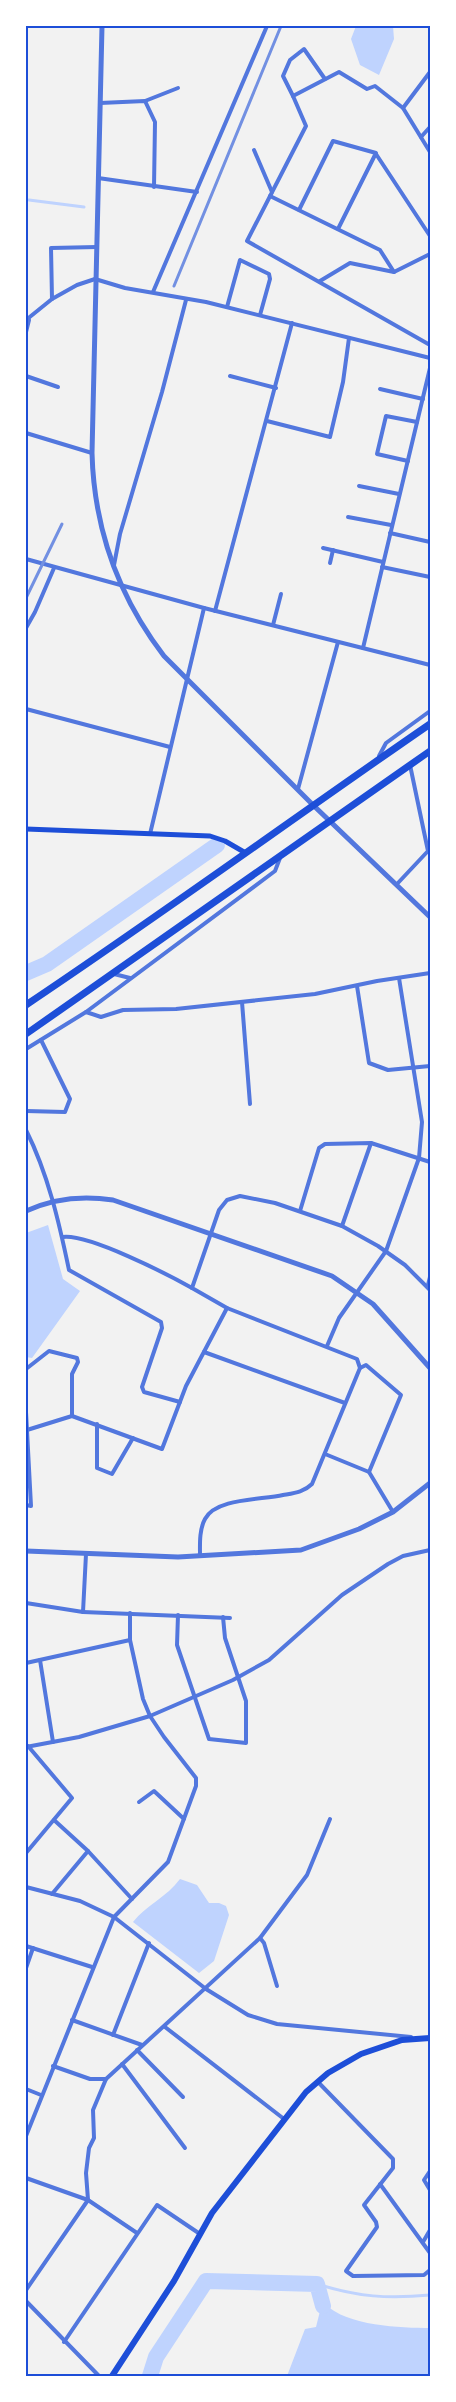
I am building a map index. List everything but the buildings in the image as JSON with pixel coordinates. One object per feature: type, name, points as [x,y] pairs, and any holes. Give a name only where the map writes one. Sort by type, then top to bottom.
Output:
[{"type":"highway","points":[[26,1005],[430,724]]},
{"type":"highway","points":[[26,1032],[430,751]]},
{"type":"main road","points":[[26,829],[210,836],[225,841],[244,852]]},
{"type":"main road","points":[[112,2376],[174,2281],[226,2194],[284,2119],[318,2081],[361,2054],[386,2044],[418,2037],[430,2038]]},
{"type":"street","points":[[102,26],[92,453],[97,511],[105,545],[129,603],[146,632],[186,679],[312,805],[430,917]]},
{"type":"street","points":[[153,292],[267,26]]},
{"type":"street","points":[[325,79],[304,49],[290,60],[283,76],[306,126],[247,241],[430,345]]},
{"type":"street","points":[[293,96],[339,72],[367,89],[375,86],[403,108],[430,152]]},
{"type":"street","points":[[403,108],[430,72]]},
{"type":"street","points":[[100,103],[145,101],[178,88]]},
{"type":"street","points":[[145,101],[155,122],[154,187]]},
{"type":"street","points":[[421,137],[430,127]]},
{"type":"street","points":[[299,210],[333,141],[376,153],[430,236]]},
{"type":"street","points":[[254,150],[271,194],[380,250],[393,272]]},
{"type":"street","points":[[338,229],[376,153]]},
{"type":"street","points":[[98,178],[197,192]]},
{"type":"street","points":[[52,299],[51,248],[96,247]]},
{"type":"street","points":[[319,281],[350,263],[393,272],[430,255]]},
{"type":"street","points":[[227,307],[240,260],[269,274],[270,279],[260,315]]},
{"type":"street","points":[[26,333],[27,320],[52,299],[77,285],[96,279],[125,288],[227,307],[430,358]]},
{"type":"street","points":[[114,567],[120,534],[162,392],[186,300]]},
{"type":"street","points":[[215,611],[292,323]]},
{"type":"street","points":[[267,422],[330,437],[343,382],[349,338]]},
{"type":"street","points":[[363,648],[430,368]]},
{"type":"street","points":[[26,376],[58,387]]},
{"type":"street","points":[[230,376],[276,388]]},
{"type":"street","points":[[380,389],[423,399]]},
{"type":"street","points":[[408,461],[377,454],[386,416],[417,422]]},
{"type":"street","points":[[26,433],[92,453]]},
{"type":"street","points":[[359,486],[399,494]]},
{"type":"street","points":[[348,517],[391,525]]},
{"type":"street","points":[[356,527],[357,519]]},
{"type":"street","points":[[390,533],[430,542]]},
{"type":"street","points":[[323,548],[430,577]]},
{"type":"street","points":[[330,563],[333,550]]},
{"type":"street","points":[[26,559],[215,611],[430,665]]},
{"type":"street","points":[[26,628],[35,612],[52,567]]},
{"type":"street","points":[[273,625],[281,594]]},
{"type":"street","points":[[150,834],[204,608]]},
{"type":"street","points":[[298,789],[339,642]]},
{"type":"street","points":[[26,709],[170,747]]},
{"type":"street","points":[[378,760],[386,742],[430,711]]},
{"type":"street","points":[[397,884],[428,851],[410,765]]},
{"type":"street","points":[[26,1049],[86,1012],[275,871],[281,854]]},
{"type":"street","points":[[86,1012],[101,1017],[123,1010],[176,1009],[315,994],[430,973]]},
{"type":"street","points":[[111,974],[131,978]]},
{"type":"street","points":[[327,1346],[339,1318],[386,1251],[418,1158],[422,1122],[399,978]]},
{"type":"street","points":[[357,986],[369,1063],[388,1070],[430,1066]]},
{"type":"street","points":[[242,1002],[250,1104]]},
{"type":"street","points":[[26,1111],[65,1112],[70,1099],[41,1040]]},
{"type":"street","points":[[26,1130],[38,1155],[52,1200],[63,1237],[69,1270],[161,1322],[162,1328],[142,1387],[144,1392],[180,1402]]},
{"type":"street","points":[[342,1226],[371,1143]]},
{"type":"street","points":[[300,1211],[319,1148],[325,1144],[371,1143],[430,1162]]},
{"type":"street","points":[[192,1288],[222,1204],[233,1197],[240,1196],[300,1211],[342,1226],[386,1251],[429,1288]]},
{"type":"street","points":[[26,1211],[52,1200],[85,1197],[113,1200],[332,1276],[359,1292],[373,1304],[430,1368]]},
{"type":"street","points":[[63,1237],[79,1238],[163,1271],[227,1308],[357,1359],[360,1368]]},
{"type":"street","points":[[429,1288],[430,1277]]},
{"type":"street","points":[[27,1430],[72,1416],[162,1449],[186,1386],[227,1308]]},
{"type":"street","points":[[26,1369],[50,1351],[77,1358],[78,1362],[71,1382],[72,1416]]},
{"type":"street","points":[[204,1352],[345,1403]]},
{"type":"street","points":[[200,1556],[200,1538],[205,1519],[213,1510],[230,1502],[264,1499],[306,1490],[312,1484],[360,1368],[366,1365],[401,1395],[369,1472]]},
{"type":"street","points":[[26,1414],[31,1506],[26,1505]]},
{"type":"street","points":[[97,1424],[97,1468],[112,1474],[133,1438]]},
{"type":"street","points":[[324,1454],[369,1472],[393,1512]]},
{"type":"street","points":[[26,1551],[200,1556],[301,1550],[359,1529],[393,1512],[430,1483]]},
{"type":"street","points":[[27,1747],[79,1737],[150,1716],[238,1677],[269,1660],[342,1595],[364,1580],[403,1556],[430,1550]]},
{"type":"street","points":[[83,1611],[86,1553]]},
{"type":"street","points":[[26,1603],[83,1611],[230,1618]]},
{"type":"street","points":[[26,2136],[114,1917],[168,1862],[196,1786],[196,1778],[150,1716],[143,1699],[130,1640],[129,1613]]},
{"type":"street","points":[[177,1615],[177,1645],[209,1739],[246,1743],[246,1701],[225,1638],[223,1617]]},
{"type":"street","points":[[26,1663],[130,1640]]},
{"type":"street","points":[[40,1660],[53,1742]]},
{"type":"street","points":[[26,1853],[72,1798],[27,1747]]},
{"type":"street","points":[[139,1802],[154,1791],[184,1819]]},
{"type":"street","points":[[54,1820],[88,1851],[132,1899]]},
{"type":"street","points":[[26,2290],[88,2200],[86,2173],[89,2148],[94,2138],[93,2110],[106,2079],[260,1938],[307,1875],[330,1820]]},
{"type":"street","points":[[52,1894],[88,1851]]},
{"type":"street","points":[[26,1887],[80,1901],[114,1917],[206,1989],[248,2015],[277,2024],[418,2037]]},
{"type":"street","points":[[260,1938],[264,1943],[277,1986]]},
{"type":"street","points":[[113,2036],[149,1943]]},
{"type":"street","points":[[26,1946],[92,1967]]},
{"type":"street","points":[[26,1968],[33,1948]]},
{"type":"street","points":[[72,2020],[142,2045]]},
{"type":"street","points":[[165,2027],[284,2119]]},
{"type":"street","points":[[137,2050],[183,2097]]},
{"type":"street","points":[[122,2064],[185,2148]]},
{"type":"street","points":[[53,2066],[90,2079],[106,2079]]},
{"type":"street","points":[[318,2081],[393,2160],[393,2168],[364,2205],[377,2227],[346,2271],[353,2276],[424,2275],[430,2271]]},
{"type":"street","points":[[26,2089],[41,2095]]},
{"type":"street","points":[[430,2170],[424,2180],[430,2190]]},
{"type":"street","points":[[26,2178],[88,2200],[137,2233]]},
{"type":"street","points":[[380,2184],[430,2253]]},
{"type":"street","points":[[64,2342],[158,2205],[200,2234]]},
{"type":"street","points":[[423,2242],[430,2229]]},
{"type":"street","points":[[26,2301],[99,2376]]},
{"type":"water","points":[[356,26],[393,26],[394,39],[379,75],[360,65],[351,39]]},
{"type":"water","points":[[48,1225],[63,1279],[80,1291],[32,1358],[26,1357],[26,1233]]},
{"type":"water","points":[[180,1879],[197,1885],[209,1903],[226,1906],[229,1915],[214,1961],[199,1973],[133,1922]]},
{"type":"water","points":[[325,2304],[347,2317],[360,2321],[390,2326],[430,2328],[430,2376],[287,2376],[305,2329],[316,2327],[321,2307]]},
{"type":"waterway","points":[[29,200],[84,207]]},
{"type":"waterway","points":[[26,973],[47,964],[217,845]]},
{"type":"waterway","points":[[150,2376],[156,2357],[206,2281],[317,2284],[323,2306]]},
{"type":"waterway","points":[[317,2284],[373,2296],[430,2295]]},
{"type":"railway","points":[[174,286],[281,26]]},
{"type":"railway","points":[[26,598],[62,524]]}]
